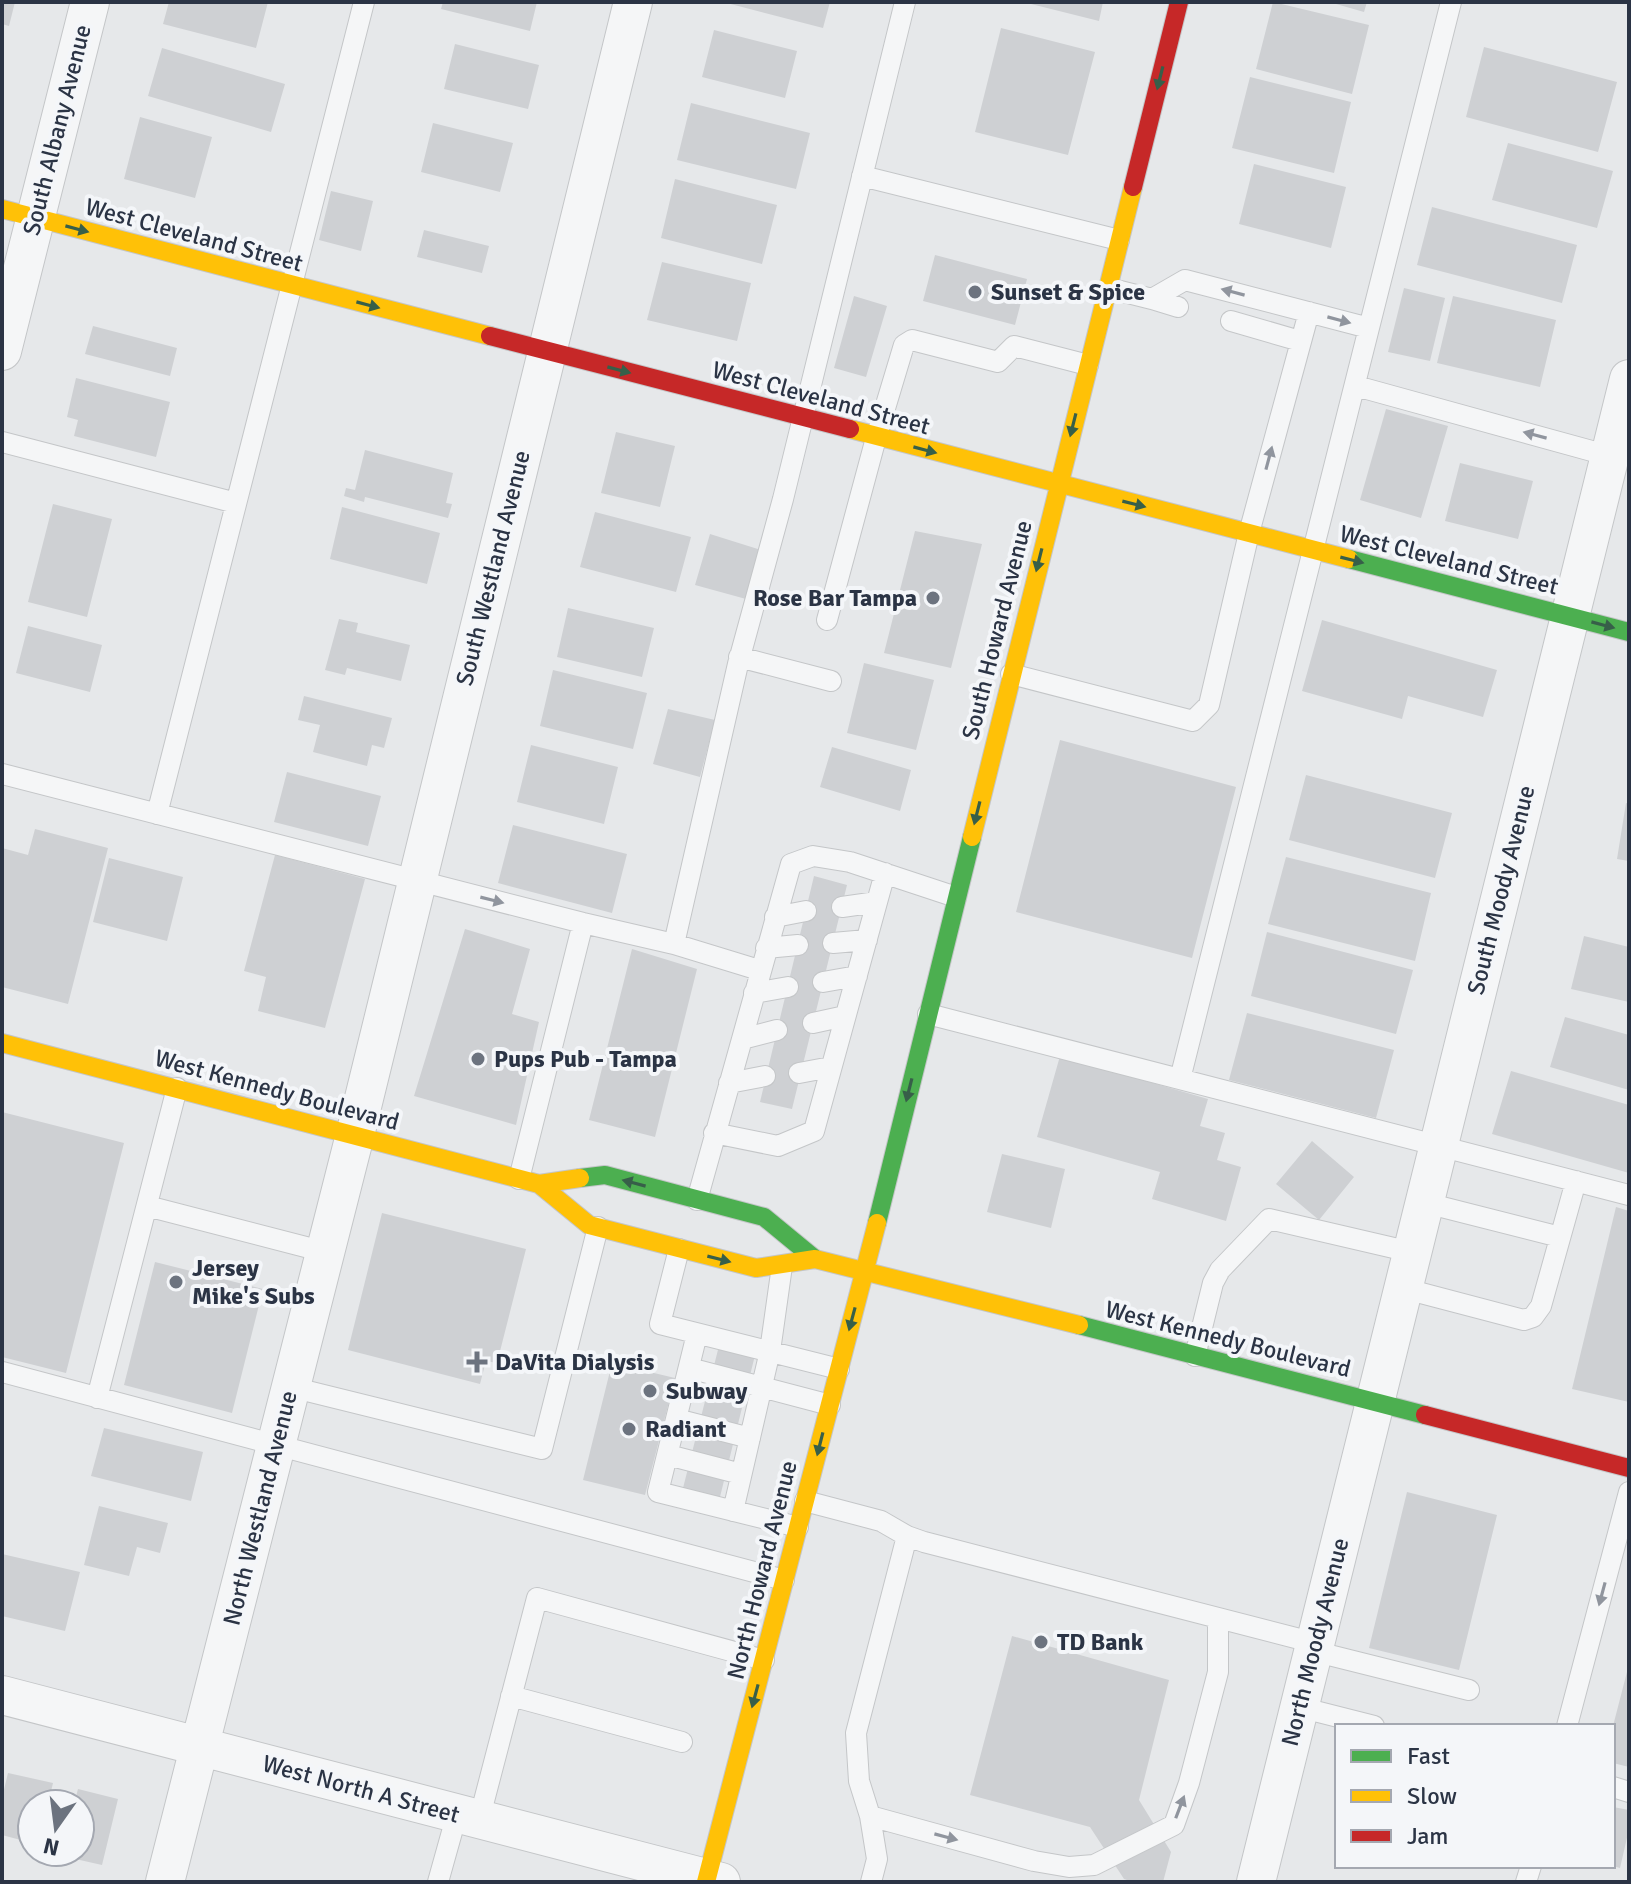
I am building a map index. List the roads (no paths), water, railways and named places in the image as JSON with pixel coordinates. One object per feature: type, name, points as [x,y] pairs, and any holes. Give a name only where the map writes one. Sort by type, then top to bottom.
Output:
[{"type":"main road","name":"South Howard Avenue","points":[[865,1270],[1179,2]]},
{"type":"main road","name":"West Cleveland Street","points":[[18,214],[1629,632]]},
{"type":"main road","name":"West Kennedy Boulevard","points":[[2,1043],[529,1181],[605,1175],[764,1217],[815,1259]]},
{"type":"main road","name":"West Kennedy Boulevard","points":[[529,1181],[589,1225],[679,1249],[756,1268],[815,1259],[865,1270],[1629,1468]]},
{"type":"main road","name":"North Howard Avenue","points":[[712,1881],[784,1580],[865,1270]]},
{"type":"street","name":"South Albany Avenue","points":[[2,351],[18,214],[90,2]]},
{"type":"street","name":"South Westland Avenue","points":[[355,1135],[633,2]]},
{"type":"street","name":"South Moody Avenue","points":[[1374,1402],[1629,379]]},
{"type":"street","name":"North Westland Avenue","points":[[170,1881],[199,1747],[355,1135]]},
{"type":"street","name":"North Moody Avenue","points":[[1256,1882],[1374,1402]]},
{"type":"street","name":"West North A Street","points":[[2,1695],[712,1881]]},
{"type":"lane","points":[[157,814],[364,2]]},
{"type":"lane","points":[[674,944],[739,657],[783,499],[905,2]]},
{"type":"lane","points":[[1180,1079],[1451,2]]},
{"type":"lane","points":[[862,176],[1119,240]]},
{"type":"lane","points":[[1152,299],[1185,280],[1369,328]]},
{"type":"lane","points":[[1108,288],[1178,307]]},
{"type":"lane","points":[[1011,674],[1193,721],[1209,705],[1249,533],[1309,312]]},
{"type":"lane","points":[[1231,321],[1300,341]]},
{"type":"lane","points":[[827,620],[904,345],[912,340],[998,362],[1014,346],[1088,365]]},
{"type":"lane","points":[[1356,386],[1610,456]]},
{"type":"lane","points":[[2,442],[236,503]]},
{"type":"lane","points":[[739,657],[831,681]]},
{"type":"lane","points":[[2,774],[674,944],[759,970]]},
{"type":"lane","points":[[697,1200],[791,864],[813,856],[850,862],[956,897]]},
{"type":"lane","points":[[714,1133],[778,1146],[814,1131],[885,873]]},
{"type":"lane","points":[[842,907],[877,902]]},
{"type":"lane","points":[[775,917],[806,911]]},
{"type":"lane","points":[[529,1181],[583,923]]},
{"type":"lane","points":[[833,943],[867,940]]},
{"type":"lane","points":[[766,948],[798,945]]},
{"type":"lane","points":[[823,982],[857,976]]},
{"type":"lane","points":[[754,993],[788,987]]},
{"type":"lane","points":[[928,1014],[1629,1195]]},
{"type":"lane","points":[[813,1023],[845,1016]]},
{"type":"lane","points":[[742,1039],[777,1030]]},
{"type":"lane","points":[[799,1073],[831,1067]]},
{"type":"lane","points":[[729,1083],[765,1076]]},
{"type":"lane","points":[[97,1398],[177,1088]]},
{"type":"lane","points":[[1402,1288],[1524,1320],[1533,1317],[1541,1306],[1576,1181]]},
{"type":"lane","points":[[1426,1203],[1560,1237]]},
{"type":"lane","points":[[147,1206],[325,1252]]},
{"type":"lane","points":[[1195,1356],[1213,1283],[1220,1270],[1269,1219],[1411,1252]]},
{"type":"lane","points":[[291,1387],[542,1449],[598,1227]]},
{"type":"lane","points":[[679,1249],[660,1324],[839,1369]]},
{"type":"lane","points":[[733,1511],[770,1351],[782,1266]]},
{"type":"lane","points":[[697,1334],[658,1492],[798,1527]]},
{"type":"lane","points":[[689,1368],[830,1405]]},
{"type":"lane","points":[[2,1372],[784,1580]]},
{"type":"lane","points":[[676,1419],[750,1438]]},
{"type":"lane","points":[[668,1455],[741,1474]]},
{"type":"lane","points":[[1568,1724],[1623,1543],[1629,1492]]},
{"type":"lane","points":[[805,1501],[881,1521],[907,1536],[1218,1618],[1469,1690]]},
{"type":"lane","points":[[871,1882],[877,1859],[870,1816],[859,1781],[856,1733],[907,1536]]},
{"type":"lane","points":[[438,1882],[468,1817],[511,1696],[537,1598],[764,1660]]},
{"type":"lane","points":[[870,1816],[1034,1861],[1069,1867],[1094,1865],[1174,1825],[1189,1783],[1218,1672],[1218,1618]]},
{"type":"lane","points":[[511,1696],[682,1742]]},
{"type":"lane","points":[[1299,1707],[1366,1724]]},
{"type":"place","name":"Sunset & Spice","points":[[975,292]]},
{"type":"place","name":"Rose Bar Tampa","points":[[933,598]]},
{"type":"place","name":"Pups Pub - Tampa","points":[[478,1059]]},
{"type":"place","name":"Jersey Mike's Subs","points":[[176,1282]]},
{"type":"place","name":"DaVita Dialysis","points":[[477,1362]]},
{"type":"place","name":"Subway","points":[[650,1391]]},
{"type":"place","name":"Radiant","points":[[629,1429]]},
{"type":"place","name":"TD Bank","points":[[1041,1642]]}]
